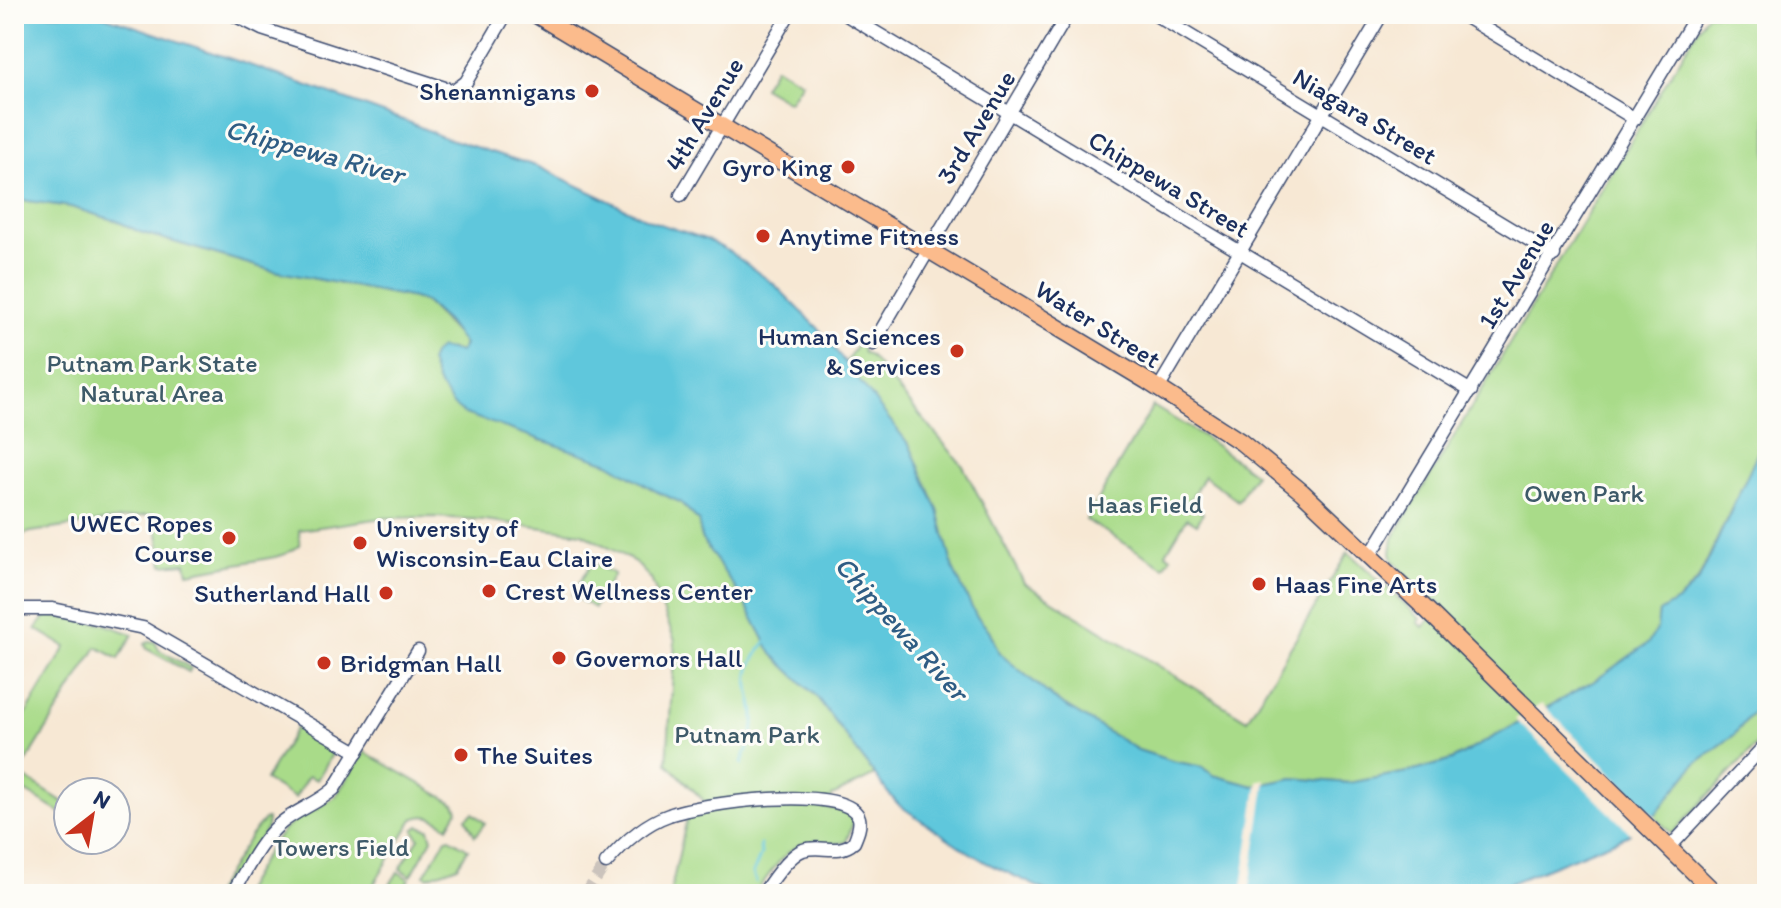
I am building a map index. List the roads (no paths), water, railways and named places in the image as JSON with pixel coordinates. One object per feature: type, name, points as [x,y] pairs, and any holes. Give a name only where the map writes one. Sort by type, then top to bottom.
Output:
[{"type":"main road","name":"Water Street","points":[[535,14],[929,250],[1241,442],[1302,492],[1428,611],[1716,894]]},
{"type":"street","points":[[232,14],[262,29],[446,89],[460,89],[466,82],[506,14]]},
{"type":"street","name":"4th Avenue","points":[[681,195],[789,14]]},
{"type":"street","name":"Chippewa Street","points":[[845,14],[1471,391]]},
{"type":"street","name":"3rd Avenue","points":[[873,344],[1068,14]]},
{"type":"street","name":"Niagara Street","points":[[1154,14],[1554,255]]},
{"type":"street","points":[[1158,389],[1382,14]]},
{"type":"street","points":[[1461,14],[1635,119]]},
{"type":"street","name":"1st Avenue","points":[[1370,556],[1697,14]]},
{"type":"street","points":[[14,609],[53,609],[143,628],[357,752]]},
{"type":"street","points":[[232,894],[271,833],[334,789],[418,651]]},
{"type":"street","points":[[1666,845],[1767,743]]},
{"type":"street","points":[[606,863],[627,840],[648,825],[677,812],[718,804],[771,798],[843,804],[858,816],[860,824],[854,842],[840,850],[800,851],[763,894]]},
{"type":"water","name":"Chippewa River","points":[[14,14],[98,14],[267,71],[440,136],[539,167],[651,221],[708,240],[730,252],[775,285],[819,329],[910,446],[938,510],[953,569],[976,616],[989,630],[999,653],[1057,701],[1138,750],[1203,767],[1213,775],[1254,786],[1293,778],[1349,783],[1452,760],[1593,682],[1648,643],[1657,629],[1659,612],[1679,600],[1699,580],[1767,433],[1767,695],[1734,735],[1696,763],[1654,816],[1627,836],[1483,894],[1053,894],[987,863],[899,805],[816,696],[772,654],[744,601],[701,538],[699,521],[680,502],[609,463],[465,414],[454,406],[437,382],[430,362],[440,348],[460,352],[464,345],[447,322],[425,302],[270,270],[140,232],[117,221],[71,207],[14,199]]},
{"type":"waterway","points":[[742,764],[753,733],[754,719],[748,679],[750,669],[766,642]]},
{"type":"waterway","points":[[756,882],[753,873],[761,854],[760,845]]},
{"type":"tunnel","points":[[586,894],[606,863]]},
{"type":"place","name":"Shenannigans","points":[[592,91]]},
{"type":"place","name":"Gyro King","points":[[848,167]]},
{"type":"place","name":"Anytime Fitness","points":[[763,236]]},
{"type":"place","name":"Human Sciences & Services","points":[[957,351]]},
{"type":"place","name":"UWEC Ropes Course","points":[[229,538]]},
{"type":"place","name":"University of Wisconsin-Eau Claire","points":[[360,543]]},
{"type":"place","name":"Haas Fine Arts","points":[[1259,584]]},
{"type":"place","name":"Crest Wellness Center","points":[[489,591]]},
{"type":"place","name":"Sutherland Hall","points":[[386,593]]},
{"type":"place","name":"Governors Hall","points":[[559,658]]},
{"type":"place","name":"Bridgman Hall","points":[[324,663]]},
{"type":"place","name":"The Suites","points":[[461,755]]},
{"type":"park label","name":"Putnam Park State Natural Area","points":[[152,378]]},
{"type":"park label","name":"Owen Park","points":[[1584,493]]},
{"type":"park label","name":"Haas Field","points":[[1145,504]]},
{"type":"park label","name":"Putnam Park","points":[[747,734]]},
{"type":"park label","name":"Towers Field","points":[[341,847]]}]
